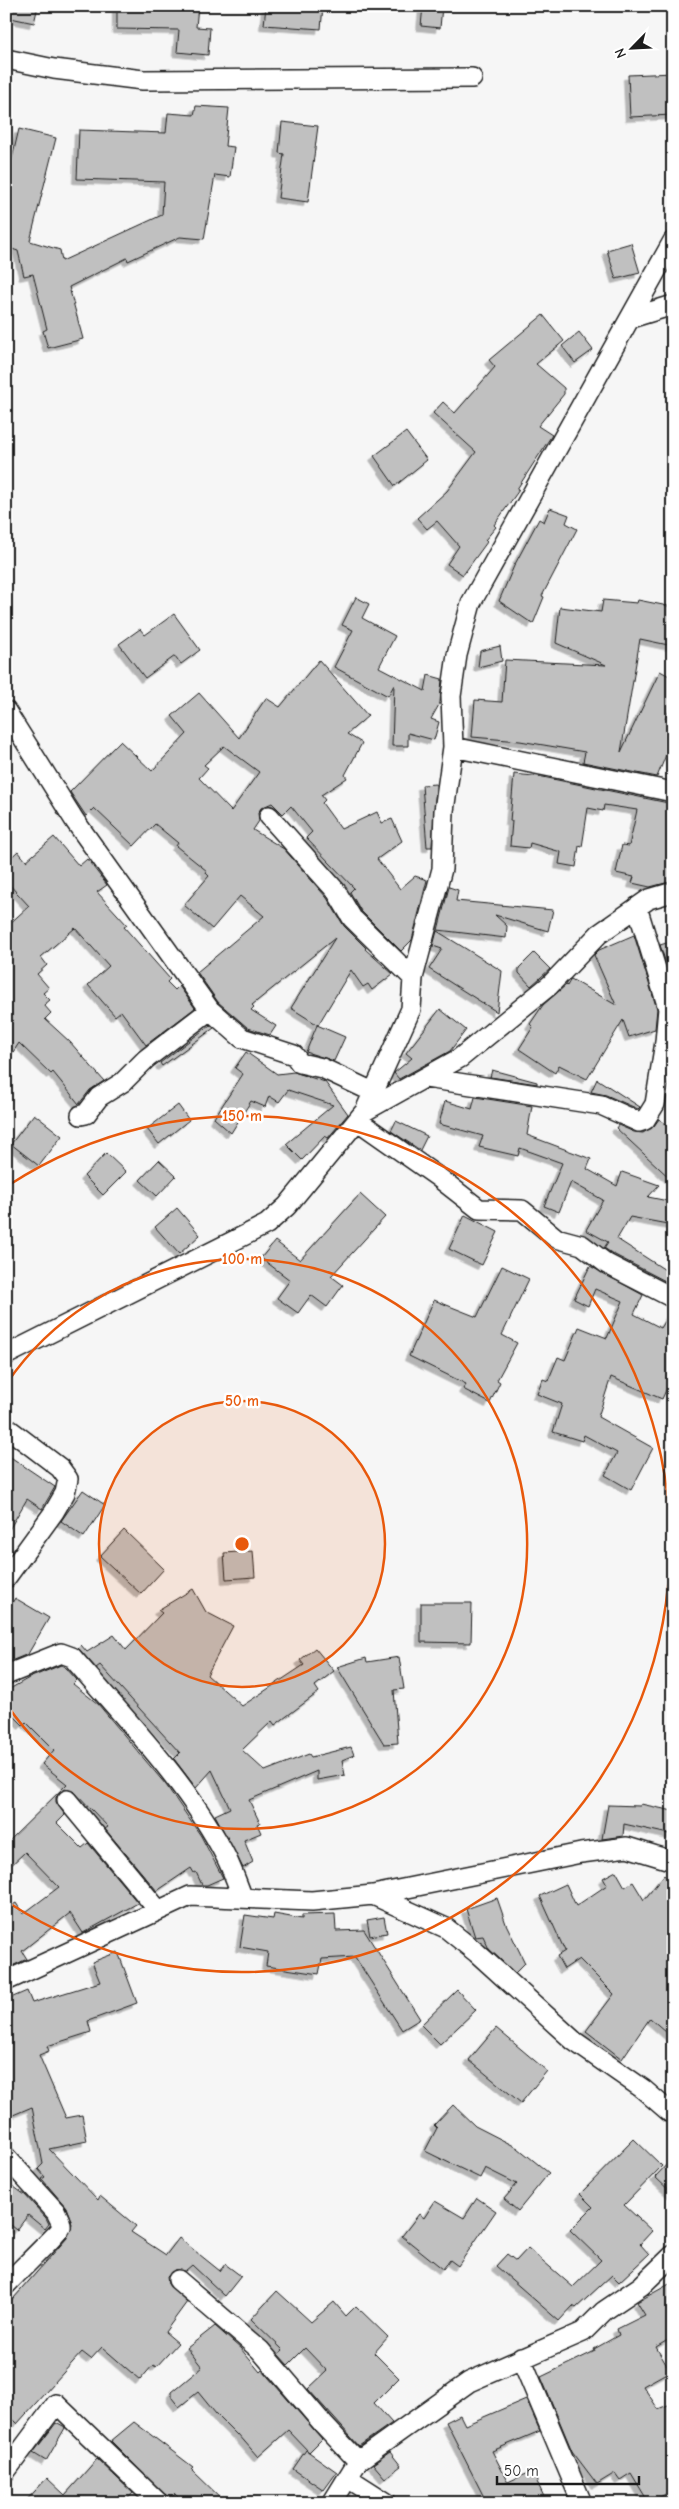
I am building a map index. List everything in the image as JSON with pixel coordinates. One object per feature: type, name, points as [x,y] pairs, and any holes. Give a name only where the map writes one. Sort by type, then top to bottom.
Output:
[{"type":"street","points":[[6,59],[54,69],[143,80],[472,78]]},
{"type":"street","points":[[6,1355],[268,1224],[287,1206],[362,1116],[411,1008],[413,978],[442,869],[444,811],[452,747],[451,696],[457,655],[471,603],[673,241]]},
{"type":"street","points":[[631,318],[673,305]]},
{"type":"street","points":[[6,711],[75,821],[210,1010],[242,1038],[294,1055],[300,1062],[322,1068],[373,1092]]},
{"type":"street","points":[[452,747],[673,792]]},
{"type":"street","points":[[269,816],[336,891],[352,918],[413,978]]},
{"type":"street","points":[[362,1116],[460,1058],[550,985],[599,934],[649,898],[673,892]]},
{"type":"street","points":[[426,1078],[601,1105],[639,1122],[645,1120],[655,1104],[665,1042],[668,1008],[637,907]]},
{"type":"street","points":[[81,1115],[86,1114],[99,1097],[123,1082],[146,1059],[210,1010]]},
{"type":"street","points":[[362,1116],[478,1209],[522,1210],[556,1238],[582,1245],[608,1264],[673,1298]]},
{"type":"street","points":[[6,1427],[60,1468],[68,1479],[65,1493],[54,1512],[6,1578]]},
{"type":"street","points":[[6,1675],[62,1653],[72,1657],[153,1751],[198,1812],[226,1857],[242,1896]]},
{"type":"street","points":[[67,1800],[158,1910]]},
{"type":"street","points":[[6,1980],[190,1896],[242,1896],[312,1901],[373,1896],[581,1853],[627,1848],[673,1861]]},
{"type":"street","points":[[373,1896],[446,1928],[574,2041],[643,2088],[673,2115]]},
{"type":"street","points":[[6,2157],[56,2212],[61,2223],[61,2229],[54,2237],[6,2285]]},
{"type":"street","points":[[332,2503],[358,2461],[468,2382],[583,2332],[604,2311],[641,2286],[673,2255]]},
{"type":"street","points":[[178,2280],[222,2315],[260,2350],[324,2425],[358,2461]]},
{"type":"street","points":[[521,2358],[582,2503]]},
{"type":"street","points":[[6,2471],[56,2404],[159,2503]]},
{"type":"street","points":[[348,2478],[387,2503]]},
{"type":"building","points":[[6,6],[38,6],[34,23],[6,17]]},
{"type":"building","points":[[117,6],[198,6],[196,27],[210,28],[208,55],[177,52],[179,30],[117,29]]},
{"type":"building","points":[[266,6],[323,6],[321,29],[264,25]]},
{"type":"building","points":[[423,6],[442,6],[440,28],[421,26]]},
{"type":"building","points":[[673,73],[673,115],[630,117],[628,75]]},
{"type":"building","points":[[196,106],[229,108],[225,146],[234,147],[230,177],[215,175],[204,239],[180,237],[128,261],[127,258],[69,287],[83,339],[48,348],[43,331],[47,329],[33,274],[24,276],[18,251],[6,247],[6,184],[19,129],[56,138],[30,241],[60,250],[62,261],[162,215],[164,182],[77,179],[79,130],[166,133],[168,113],[194,115]]},
{"type":"building","points":[[282,122],[318,126],[308,202],[278,198],[284,154],[279,153]]},
{"type":"building","points":[[631,243],[640,273],[616,279],[607,250]]},
{"type":"building","points":[[543,315],[564,341],[536,364],[564,388],[564,394],[538,426],[552,435],[517,489],[519,490],[494,525],[496,527],[485,540],[487,542],[463,575],[447,564],[459,546],[437,521],[427,529],[417,518],[447,491],[476,452],[433,413],[443,402],[455,413],[495,367],[489,360]]},
{"type":"building","points":[[579,332],[593,350],[575,363],[562,346]]},
{"type":"building","points":[[406,432],[427,460],[395,486],[374,456]]},
{"type":"building","points":[[550,508],[569,515],[566,523],[577,529],[542,596],[544,597],[533,624],[499,601],[514,566],[539,519],[544,522]]},
{"type":"building","points":[[356,597],[369,604],[362,618],[395,636],[379,667],[425,691],[428,675],[442,679],[440,703],[431,719],[439,722],[434,740],[408,733],[408,746],[392,746],[394,685],[388,696],[334,667],[353,630],[342,625]]},
{"type":"building","points":[[603,600],[637,603],[638,600],[673,607],[673,646],[640,639],[621,752],[660,671],[673,678],[673,703],[665,718],[673,722],[673,738],[657,777],[583,762],[585,752],[520,741],[472,737],[475,700],[502,702],[505,660],[606,665],[556,643],[560,607],[601,612]]},
{"type":"building","points":[[174,614],[200,650],[181,664],[175,656],[145,678],[119,644],[140,629],[145,635]]},
{"type":"building","points":[[500,646],[502,661],[478,667],[480,651]]},
{"type":"building","points":[[319,660],[368,716],[347,734],[362,743],[345,775],[347,778],[321,795],[325,800],[322,803],[341,829],[377,812],[382,823],[392,819],[402,841],[377,859],[400,889],[415,876],[427,880],[412,940],[401,951],[361,911],[350,892],[354,888],[306,838],[312,832],[291,806],[283,814],[272,803],[261,808],[258,813],[259,821],[253,830],[284,849],[327,898],[344,926],[365,949],[393,974],[372,990],[368,984],[363,987],[351,970],[318,1025],[291,1008],[335,938],[252,1005],[254,1007],[251,1010],[276,1026],[270,1035],[248,1028],[218,1002],[197,972],[264,916],[240,896],[212,929],[184,905],[209,876],[206,873],[207,871],[176,846],[178,843],[155,824],[134,846],[94,808],[86,816],[70,792],[120,741],[152,771],[187,734],[172,716],[199,693],[239,738],[266,698],[280,707]],"holes":[[[224,746],[259,772],[231,811],[199,778],[208,768],[204,765]]]},
{"type":"building","points":[[514,774],[543,777],[673,804],[673,881],[650,887],[632,883],[634,877],[616,873],[622,845],[629,846],[637,810],[604,805],[603,811],[588,808],[582,847],[579,846],[576,867],[559,864],[561,852],[530,843],[529,848],[510,846]]},
{"type":"building","points":[[436,784],[432,847],[427,847],[422,785]]},
{"type":"building","points":[[54,837],[79,866],[87,859],[107,885],[97,892],[127,925],[124,927],[170,979],[167,982],[175,990],[179,986],[195,1008],[146,1045],[121,1011],[115,1016],[88,985],[109,966],[75,928],[41,957],[47,965],[37,974],[49,988],[43,993],[50,1000],[44,1005],[51,1013],[45,1019],[70,1042],[104,1081],[90,1090],[79,1104],[53,1072],[51,1074],[19,1043],[6,1063],[6,927],[29,906],[6,881],[6,862],[18,851],[26,861]]},
{"type":"building","points":[[449,887],[458,890],[456,901],[553,910],[548,931],[495,915],[507,926],[506,938],[438,930]]},
{"type":"building","points":[[437,931],[502,971],[497,1012],[429,969],[442,949],[433,946]]},
{"type":"building","points":[[634,935],[657,1009],[655,1029],[629,1037],[623,1020],[587,1079],[559,1065],[555,1073],[519,1049],[533,1027],[530,1024],[543,1005],[567,986],[571,979],[616,1005],[594,955],[599,950]]},
{"type":"building","points":[[673,941],[673,985],[660,945]]},
{"type":"building","points":[[534,953],[550,969],[531,986],[519,973],[519,968]]},
{"type":"building","points":[[440,1009],[466,1030],[450,1051],[399,1079],[394,1073],[412,1058],[406,1053]]},
{"type":"building","points":[[210,1025],[214,1028],[162,1066],[160,1063]]},
{"type":"building","points":[[317,1025],[345,1037],[334,1061],[306,1052]]},
{"type":"building","points":[[246,1052],[277,1074],[294,1072],[325,1082],[348,1114],[328,1138],[325,1136],[302,1160],[286,1144],[333,1105],[288,1090],[279,1102],[269,1096],[265,1107],[251,1101],[231,1133],[214,1118],[243,1074],[235,1068]]},
{"type":"building","points":[[492,1070],[537,1082],[537,1084],[490,1077]]},
{"type":"building","points":[[597,1079],[640,1107],[638,1109],[606,1095],[591,1092]]},
{"type":"building","points":[[475,1097],[532,1106],[527,1135],[591,1159],[587,1169],[617,1186],[622,1172],[659,1185],[648,1197],[673,1202],[673,1225],[630,1217],[617,1239],[673,1275],[673,1285],[613,1254],[604,1248],[608,1242],[586,1230],[603,1200],[571,1182],[559,1212],[544,1206],[562,1163],[520,1148],[518,1156],[479,1147],[483,1136],[439,1124],[445,1101],[472,1109]]},
{"type":"building","points":[[178,1105],[189,1120],[159,1144],[147,1129]]},
{"type":"building","points":[[34,1114],[62,1136],[39,1166],[11,1144]]},
{"type":"building","points":[[659,1119],[673,1129],[673,1181],[616,1128],[618,1125],[634,1132],[643,1133],[654,1126]]},
{"type":"building","points":[[396,1121],[427,1136],[420,1150],[391,1131]]},
{"type":"building","points":[[106,1153],[126,1172],[103,1195],[84,1176]]},
{"type":"building","points":[[159,1160],[176,1176],[157,1196],[140,1180]]},
{"type":"building","points":[[360,1194],[385,1217],[331,1276],[343,1285],[327,1307],[311,1295],[298,1313],[277,1298],[290,1280],[261,1258],[275,1241],[300,1260]]},
{"type":"building","points":[[177,1208],[200,1235],[179,1254],[155,1227]]},
{"type":"building","points":[[465,1215],[498,1232],[482,1265],[449,1249]]},
{"type":"building","points":[[502,1266],[529,1279],[502,1335],[517,1343],[497,1380],[500,1382],[490,1403],[463,1389],[466,1384],[409,1356],[434,1300],[477,1317]]},
{"type":"building","points":[[590,1266],[643,1295],[634,1314],[661,1328],[673,1309],[673,1375],[662,1399],[611,1377],[598,1417],[653,1448],[631,1490],[605,1475],[617,1453],[584,1435],[582,1441],[553,1432],[562,1404],[537,1394],[543,1379],[548,1381],[558,1357],[565,1360],[579,1327],[607,1338],[623,1301],[595,1289],[588,1306],[574,1299]]},
{"type":"building","points":[[6,1454],[55,1487],[42,1509],[27,1499],[6,1535]]},
{"type":"building","points":[[83,1490],[105,1505],[84,1537],[61,1521]]},
{"type":"building","points":[[124,1530],[164,1569],[141,1594],[100,1556]]},
{"type":"building","points":[[253,1551],[255,1577],[226,1579],[224,1553]]},
{"type":"building","points":[[193,1589],[206,1612],[233,1626],[207,1675],[242,1706],[304,1665],[300,1660],[315,1648],[334,1671],[315,1686],[319,1692],[275,1725],[272,1721],[242,1750],[265,1771],[309,1754],[311,1757],[351,1747],[354,1755],[342,1760],[345,1775],[317,1780],[317,1771],[249,1800],[260,1823],[257,1824],[261,1833],[244,1840],[253,1862],[243,1868],[215,1815],[230,1808],[212,1770],[196,1788],[174,1759],[180,1753],[100,1665],[96,1668],[78,1648],[81,1645],[87,1652],[114,1635],[126,1650],[162,1613],[158,1610]]},
{"type":"building","points":[[15,1598],[49,1618],[28,1654],[6,1663],[6,1613]]},
{"type":"building","points":[[421,1603],[472,1603],[471,1643],[421,1642]]},
{"type":"building","points":[[399,1657],[404,1689],[394,1690],[398,1743],[384,1744],[337,1667],[366,1658],[367,1662]]},
{"type":"building","points":[[61,1665],[65,1667],[77,1680],[73,1684],[98,1704],[166,1785],[201,1836],[223,1878],[207,1885],[202,1885],[196,1872],[194,1873],[191,1868],[157,1891],[105,1829],[108,1827],[75,1792],[65,1789],[56,1797],[56,1802],[65,1815],[57,1823],[82,1848],[88,1843],[138,1903],[83,1933],[70,1913],[22,1951],[27,1959],[12,1966],[9,1961],[6,1962],[6,1909],[16,1903],[23,1914],[59,1887],[25,1852],[6,1870],[6,1844],[67,1784],[42,1764],[54,1750],[26,1722],[23,1725],[6,1708],[6,1691],[29,1678]]},
{"type":"building","points":[[641,1804],[673,1811],[673,1835],[624,1824],[623,1836],[602,1839],[608,1805],[640,1806]]},
{"type":"building","points":[[616,1871],[625,1887],[633,1882],[644,1900],[664,1875],[673,1883],[673,2038],[650,2018],[622,2059],[586,2031],[614,1994],[579,1959],[564,1969],[557,1956],[565,1951],[540,1896],[566,1884],[576,1906],[607,1885],[603,1878]]},
{"type":"building","points":[[497,1898],[506,1924],[525,1963],[515,1973],[489,1949],[483,1936],[475,1937],[466,1909]]},
{"type":"building","points":[[274,1914],[302,1919],[302,1915],[335,1914],[336,1931],[364,1930],[420,2019],[402,2030],[355,1957],[322,1959],[319,1974],[266,1966],[268,1952],[240,1947],[245,1915],[273,1919]]},
{"type":"building","points":[[384,1917],[387,1933],[370,1936],[367,1920]]},
{"type":"building","points":[[118,1952],[137,2003],[88,2021],[91,2032],[47,2046],[49,2051],[39,2055],[66,2118],[82,2115],[87,2141],[49,2149],[98,2200],[100,2196],[136,2226],[131,2232],[166,2255],[179,2238],[220,2271],[225,2264],[241,2276],[225,2296],[192,2265],[185,2271],[174,2270],[167,2277],[168,2284],[187,2302],[165,2332],[178,2343],[156,2367],[153,2365],[140,2380],[102,2347],[91,2359],[82,2352],[17,2424],[6,2413],[6,2307],[67,2238],[72,2224],[66,2207],[42,2179],[45,2177],[38,2169],[43,2164],[32,2107],[6,2118],[6,2000],[27,1991],[32,2003],[100,1982],[92,1962]]},
{"type":"building","points":[[457,1990],[476,2010],[440,2044],[421,2025]]},
{"type":"building","points":[[496,2028],[547,2071],[521,2103],[469,2060]]},
{"type":"building","points":[[453,2105],[475,2126],[518,2148],[549,2173],[518,2211],[504,2199],[517,2184],[485,2168],[480,2178],[425,2151],[437,2128],[434,2125]]},
{"type":"building","points":[[634,2139],[662,2166],[624,2205],[652,2231],[640,2244],[649,2254],[619,2282],[612,2275],[576,2308],[573,2306],[559,2321],[496,2266],[507,2254],[516,2261],[528,2248],[573,2287],[601,2260],[570,2230],[593,2207],[580,2194]]},
{"type":"building","points":[[673,2158],[673,2194],[655,2177]]},
{"type":"building","points":[[6,2181],[25,2195],[46,2218],[49,2224],[45,2229],[28,2215],[17,2230],[6,2221]]},
{"type":"building","points":[[477,2198],[496,2211],[458,2266],[450,2260],[443,2269],[402,2236],[419,2214],[424,2218],[435,2201],[464,2218]]},
{"type":"building","points":[[673,2282],[673,2337],[656,2347],[670,2371],[643,2386],[658,2409],[673,2403],[673,2490],[649,2503],[631,2473],[620,2480],[615,2473],[597,2484],[572,2451],[541,2377],[595,2351],[594,2349],[619,2335],[617,2329],[645,2315],[637,2302]]},
{"type":"building","points":[[277,2291],[311,2322],[334,2302],[346,2316],[356,2306],[388,2337],[374,2353],[399,2378],[374,2403],[392,2423],[359,2446],[308,2389],[327,2371],[305,2348],[288,2365],[278,2354],[283,2350],[251,2319]]},
{"type":"building","points":[[215,2326],[241,2349],[260,2372],[262,2370],[322,2439],[309,2452],[288,2430],[258,2457],[238,2434],[216,2414],[198,2392],[179,2407],[172,2398],[172,2392],[202,2367],[187,2348]]},
{"type":"building","points":[[526,2399],[540,2431],[492,2451],[508,2482],[532,2471],[545,2499],[536,2503],[487,2503],[446,2422],[460,2415],[465,2425]]},
{"type":"building","points":[[134,2422],[193,2467],[191,2469],[226,2503],[184,2503],[175,2494],[170,2500],[111,2441]]},
{"type":"building","points":[[56,2423],[65,2428],[46,2461],[33,2453]]},
{"type":"building","points":[[306,2450],[337,2472],[324,2490],[293,2469]]},
{"type":"building","points":[[390,2452],[401,2466],[385,2478],[373,2464]]},
{"type":"building","points":[[97,2459],[133,2493],[124,2503],[24,2503],[47,2478],[65,2495]]}]
